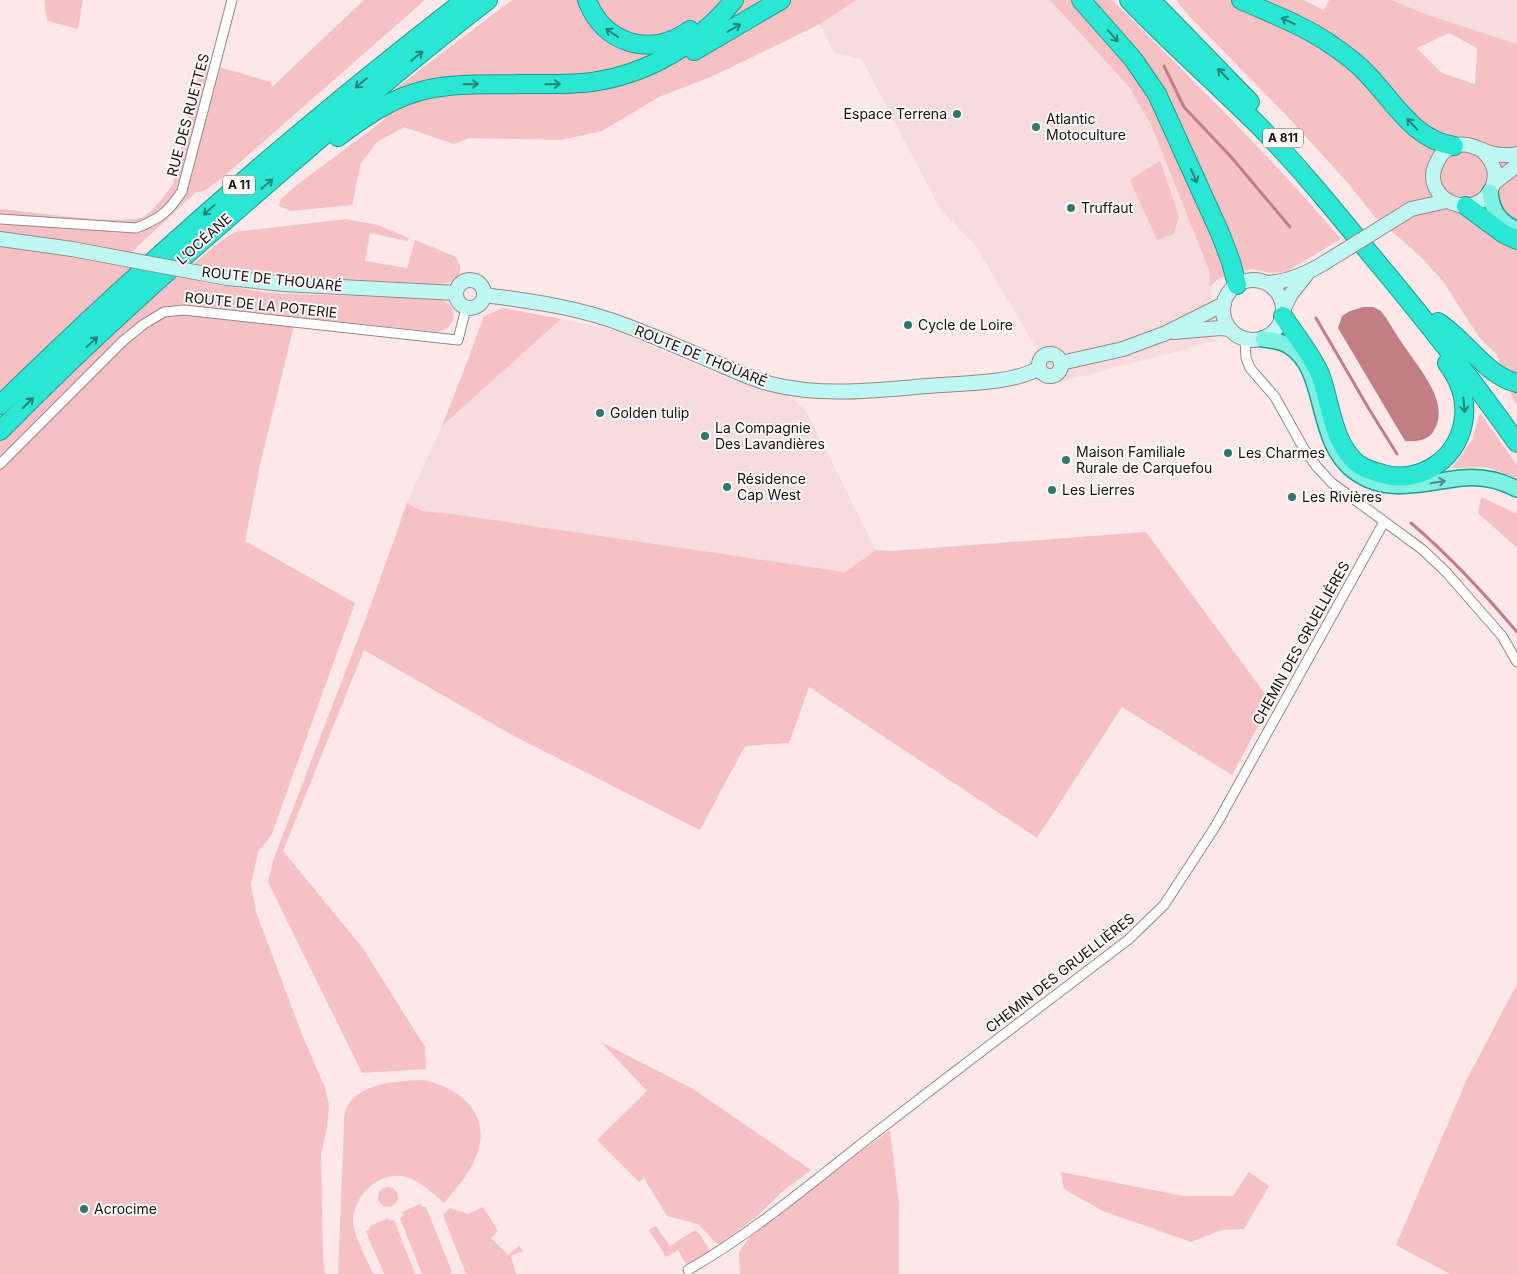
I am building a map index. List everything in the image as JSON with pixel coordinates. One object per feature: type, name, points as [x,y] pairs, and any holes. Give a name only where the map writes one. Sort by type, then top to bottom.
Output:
[{"type":"highway","points":[[398,52],[410,32],[445,0]]},
{"type":"highway","name":"L’OCÉANE","points":[[0,405],[161,253],[287,144],[398,52],[465,0]]},
{"type":"highway","name":"L’OCÉANE","points":[[0,431],[215,228],[376,91],[488,0]]},
{"type":"highway","points":[[587,0],[596,18],[617,37],[634,44],[650,46],[674,40],[685,34],[702,22],[722,0]]},
{"type":"highway","points":[[286,167],[302,162],[381,107],[426,90],[455,85],[559,84],[593,81],[635,71],[660,61],[684,47],[718,19],[734,0]]},
{"type":"highway","points":[[593,81],[604,85],[655,70],[685,56],[781,0]]},
{"type":"highway","points":[[1081,0],[1133,59],[1157,94],[1220,233],[1237,285]]},
{"type":"highway","name":"A 811","points":[[1129,0],[1162,35],[1257,124],[1324,197],[1448,349],[1517,443]]},
{"type":"highway","name":"A 811","points":[[1151,0],[1311,169],[1360,226],[1438,322],[1517,430]]},
{"type":"highway","points":[[1160,0],[1173,14],[1176,26]]},
{"type":"highway","points":[[1241,0],[1305,29],[1333,46],[1367,73],[1418,131],[1432,140],[1454,146]]},
{"type":"highway","points":[[1466,206],[1504,234],[1517,240]]},
{"type":"highway","points":[[1283,313],[1319,373],[1336,430],[1344,447],[1358,464],[1374,472],[1393,477],[1410,476],[1425,472],[1440,463],[1452,450],[1461,432],[1464,416],[1462,394],[1452,370],[1393,289],[1390,278]]},
{"type":"highway","points":[[1438,322],[1451,330],[1475,356],[1494,370],[1517,383]]},
{"type":"main road","points":[[1517,154],[1496,154],[1469,144],[1454,146],[1446,150],[1435,164],[1434,181],[1436,189],[1447,201],[1456,205],[1466,206],[1475,204],[1517,165]]},
{"type":"main road","points":[[1482,150],[1489,157],[1495,174],[1491,204],[1497,216],[1507,225],[1517,230]]},
{"type":"main road","points":[[1263,339],[1277,329],[1291,294],[1306,275],[1405,212],[1429,189],[1434,181]]},
{"type":"main road","points":[[1405,212],[1447,201]]},
{"type":"main road","name":"ROUTE DE THOUARÉ","points":[[0,239],[72,249],[227,278],[284,284],[456,293]]},
{"type":"main road","points":[[1306,275],[1276,283],[1257,280],[1237,285],[1231,290],[1224,304],[1223,313],[1225,322],[1236,336],[1245,339],[1281,342],[1291,347],[1298,354],[1315,385],[1328,435],[1333,446],[1346,464],[1373,482],[1398,487],[1463,478],[1481,478],[1497,480],[1517,489]]},
{"type":"main road","points":[[467,281],[472,281],[479,284],[484,295],[478,306],[466,308],[458,302],[456,293],[460,285],[467,281]]},
{"type":"main road","points":[[1267,283],[1279,294],[1283,313]]},
{"type":"main road","name":"ROUTE DE THOUARÉ","points":[[484,295],[515,299],[600,317],[626,325],[746,376],[770,384],[805,391],[860,391],[972,383],[1022,376],[1039,368],[1041,360],[1049,354],[1056,356],[1061,363],[1124,349],[1166,333]]},
{"type":"main road","points":[[1166,333],[1224,304]]},
{"type":"main road","points":[[1166,333],[1188,330],[1230,329]]},
{"type":"street","name":"RUE DES RUETTES","points":[[0,219],[136,228],[155,220],[172,207],[182,191],[232,0]]},
{"type":"street","name":"ROUTE DE LA POTERIE","points":[[0,464],[123,342],[144,324],[164,312],[184,310],[458,340],[466,308]]},
{"type":"street","points":[[1245,339],[1246,358],[1250,368],[1275,397],[1304,449],[1317,467],[1332,484],[1423,550],[1447,573],[1502,636],[1517,662]]},
{"type":"street","name":"CHEMIN DES GRUELLIÈRES","points":[[688,1270],[721,1251],[804,1189],[1129,939],[1164,905],[1214,827],[1384,522]]},
{"type":"shaded area","points":[[44,0],[83,0],[78,29],[47,21]]},
{"type":"shaded area","points":[[364,0],[425,0],[222,178],[204,191],[195,193],[118,265],[177,278],[222,240],[235,232],[346,219],[378,225],[409,238],[407,241],[370,233],[365,261],[407,268],[415,240],[454,256],[460,267],[458,276],[450,282],[423,285],[421,283],[293,277],[220,268],[202,282],[270,293],[439,299],[449,304],[454,317],[447,328],[437,332],[296,317],[260,465],[245,541],[355,603],[271,836],[258,852],[251,884],[256,912],[303,1037],[325,1088],[329,1105],[327,1127],[321,1155],[325,1274],[0,1274],[0,209],[98,219],[135,219],[145,216],[157,205],[173,184],[201,62],[271,82],[272,87]]},
{"type":"shaded area","points":[[512,0],[856,0],[820,24],[713,76],[659,97],[602,131],[561,140],[469,138],[454,144],[404,127],[377,142],[361,163],[352,205],[290,211],[279,206],[281,199],[297,185],[384,120],[395,89]]},
{"type":"shaded area","points":[[856,0],[1050,0],[1130,88],[1152,127],[1209,270],[1216,341],[1057,383],[976,246],[940,209],[862,59],[834,53],[820,24]]},
{"type":"shaded area","points":[[1050,0],[1112,0],[1258,147],[1341,239],[1286,272],[1272,273],[1251,269],[1218,279],[1210,287],[1209,270],[1152,127],[1130,88]]},
{"type":"shaded area","points":[[1176,0],[1303,0],[1324,10],[1329,0],[1391,0],[1428,15],[1517,44],[1517,405],[1512,397],[1497,355],[1479,337],[1442,280],[1419,255],[1375,217],[1347,182],[1288,117],[1189,16]],"holes":[[[1449,33],[1477,48],[1475,84],[1442,73],[1417,48]]]},
{"type":"shaded area","points":[[1391,0],[1517,0],[1517,44],[1428,15]]},
{"type":"shaded area","points":[[1160,161],[1179,216],[1174,234],[1157,240],[1130,180]]},
{"type":"shaded area","points":[[1363,307],[1373,307],[1381,311],[1431,386],[1439,410],[1438,421],[1433,432],[1424,439],[1405,441],[1338,328],[1342,316]]},
{"type":"shaded area","points":[[503,308],[561,319],[442,426],[484,316]]},
{"type":"shaded area","points":[[561,319],[613,330],[732,380],[776,393],[787,394],[806,411],[876,550],[845,572],[422,511],[407,503],[442,426]]},
{"type":"shaded area","points":[[1480,413],[1517,465],[1517,478],[1486,467],[1452,468],[1472,440]]},
{"type":"shaded area","points":[[1481,497],[1517,514],[1517,548],[1478,513]]},
{"type":"shaded area","points":[[407,503],[422,511],[845,572],[876,550],[891,551],[1146,532],[1271,702],[1232,775],[1122,707],[1037,838],[809,687],[789,743],[745,746],[700,830],[512,735],[364,650],[283,851],[362,947],[425,1047],[426,1069],[362,1073],[268,882],[274,858],[369,610]]},
{"type":"shaded area","points":[[1517,984],[1517,1274],[1450,1274],[1396,1245],[1467,1079]]},
{"type":"shaded area","points":[[601,1042],[693,1089],[811,1170],[784,1190],[756,1217],[720,1244],[715,1242],[698,1224],[667,1216],[644,1178],[639,1182],[597,1140],[647,1091]]},
{"type":"shaded area","points":[[423,1080],[450,1090],[462,1097],[471,1106],[477,1117],[480,1130],[480,1144],[475,1159],[465,1176],[444,1203],[421,1184],[406,1177],[387,1177],[370,1186],[358,1202],[353,1220],[358,1240],[373,1274],[338,1274],[344,1119],[346,1109],[361,1092],[370,1088],[392,1082]]},
{"type":"shaded area","points":[[890,1130],[899,1204],[899,1274],[740,1274],[739,1252],[754,1231]]},
{"type":"shaded area","points":[[1061,1172],[1184,1196],[1233,1196],[1249,1172],[1269,1186],[1244,1229],[1221,1230],[1191,1242],[1103,1211],[1064,1189]]},
{"type":"shaded area","points":[[388,1187],[395,1190],[398,1197],[395,1204],[388,1207],[381,1204],[378,1197],[381,1190]]},
{"type":"shaded area","points":[[420,1204],[422,1207],[426,1207],[452,1272],[450,1274],[422,1274],[400,1218],[403,1215],[402,1212]]},
{"type":"shaded area","points":[[483,1207],[498,1231],[491,1238],[508,1255],[519,1246],[523,1251],[511,1256],[516,1274],[466,1274],[443,1215],[450,1208],[468,1214]]},
{"type":"shaded area","points":[[388,1218],[389,1220],[394,1220],[415,1274],[384,1274],[366,1232],[370,1229],[370,1226]]},
{"type":"shaded area","points":[[656,1226],[670,1246],[695,1230],[710,1251],[687,1266],[678,1250],[666,1257],[649,1230]]},
{"type":"waterway","points":[[1164,66],[1184,107],[1232,158],[1290,227]]},
{"type":"waterway","points":[[1316,318],[1397,454]]},
{"type":"waterway","points":[[1411,523],[1466,575],[1517,632]]},
{"type":"place","name":"Espace Terrena","points":[[957,114]]},
{"type":"place","name":"Atlantic Motoculture","points":[[1036,127]]},
{"type":"place","name":"Truffaut","points":[[1071,208]]},
{"type":"place","name":"Cycle de Loire","points":[[908,325]]},
{"type":"place","name":"Golden tulip","points":[[600,413]]},
{"type":"place","name":"La Compagnie Des Lavandières","points":[[705,436]]},
{"type":"place","name":"Les Charmes","points":[[1228,453]]},
{"type":"place","name":"Maison Familiale Rurale de Carquefou","points":[[1066,460]]},
{"type":"place","name":"Résidence Cap West","points":[[727,487]]},
{"type":"place","name":"Les Lierres","points":[[1052,490]]},
{"type":"place","name":"Les Rivières","points":[[1292,497]]},
{"type":"place","name":"Acrocime","points":[[84,1209]]}]
